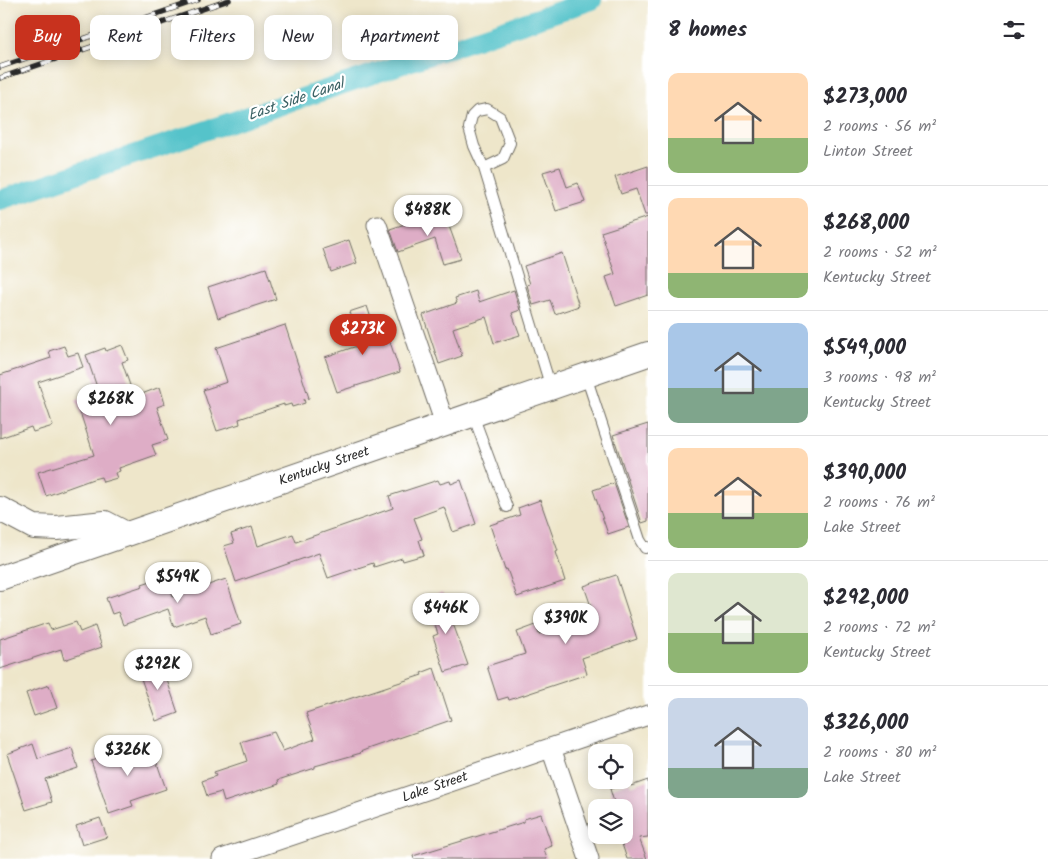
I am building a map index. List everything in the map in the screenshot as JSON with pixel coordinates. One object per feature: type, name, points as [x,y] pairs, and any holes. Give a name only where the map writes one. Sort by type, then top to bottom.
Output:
[{"type":"street","points":[[377,224],[445,424]]},
{"type":"street","name":"Kentucky Street","points":[[0,578],[648,354]]},
{"type":"street","points":[[0,509],[34,527],[57,528],[105,523],[126,534]]},
{"type":"street","name":"Lake Street","points":[[222,859],[648,715]]},
{"type":"street","points":[[552,748],[589,859]]},
{"type":"lane","points":[[484,168],[503,159],[510,143],[500,117],[487,109],[477,111],[472,116],[469,128],[474,146],[484,168],[551,388]]},
{"type":"lane","points":[[586,376],[640,540],[645,548],[648,547]]},
{"type":"lane","points":[[473,415],[507,507]]},
{"type":"building","points":[[648,166],[648,215],[645,215],[636,189],[621,194],[615,177]]},
{"type":"building","points":[[560,167],[567,187],[578,183],[585,202],[556,211],[543,172]]},
{"type":"building","points":[[445,215],[461,259],[443,264],[435,239],[398,252],[390,229],[414,221],[415,225]]},
{"type":"building","points":[[648,217],[648,295],[616,306],[606,277],[615,274],[601,232]]},
{"type":"building","points":[[349,240],[357,263],[331,272],[323,249]]},
{"type":"building","points":[[562,253],[579,306],[555,314],[550,300],[533,305],[527,285],[530,284],[524,266]]},
{"type":"building","points":[[266,268],[276,299],[218,318],[208,287]]},
{"type":"building","points":[[514,290],[520,310],[512,313],[520,335],[494,343],[486,317],[453,328],[462,356],[439,364],[423,315],[457,303],[455,298],[476,291],[479,302]]},
{"type":"building","points":[[367,306],[378,339],[388,336],[400,372],[337,392],[325,357],[360,345],[349,312]]},
{"type":"building","points":[[285,325],[309,398],[304,399],[305,403],[292,407],[291,404],[284,406],[284,404],[239,419],[240,424],[217,431],[203,390],[227,382],[216,348]]},
{"type":"building","points":[[122,345],[128,360],[122,362],[134,397],[160,387],[165,404],[157,407],[168,440],[152,445],[156,455],[119,468],[120,471],[115,473],[117,478],[103,482],[101,477],[93,479],[46,496],[38,472],[94,455],[76,400],[99,393],[86,355],[105,348],[106,351]]},
{"type":"building","points":[[64,346],[68,356],[78,353],[83,367],[38,382],[53,426],[33,432],[31,427],[0,438],[0,375],[51,358],[49,351]]},
{"type":"building","points":[[648,424],[648,521],[642,523],[613,435]]},
{"type":"building","points":[[438,480],[440,484],[450,481],[451,484],[461,480],[476,524],[453,532],[444,507],[414,518],[422,539],[419,540],[424,555],[403,561],[402,558],[374,567],[373,563],[328,578],[319,553],[236,582],[224,546],[234,543],[231,534],[252,527],[258,546],[293,534],[296,542],[393,508],[389,496]]},
{"type":"building","points":[[614,483],[629,527],[608,534],[593,490]]},
{"type":"building","points":[[540,500],[558,551],[556,552],[565,581],[517,597],[507,569],[505,570],[490,525],[520,515],[518,508]]},
{"type":"building","points":[[616,575],[637,639],[582,658],[587,674],[509,700],[508,697],[498,700],[487,666],[525,654],[517,632],[536,625],[539,634],[594,615],[584,586]]},
{"type":"building","points":[[166,576],[173,597],[226,579],[241,624],[211,634],[205,616],[174,627],[168,609],[123,625],[118,612],[112,614],[106,598]]},
{"type":"building","points":[[442,593],[468,665],[445,672],[433,636],[438,634],[426,599]]},
{"type":"building","points":[[76,622],[80,632],[95,626],[102,647],[64,660],[61,649],[0,669],[0,639],[48,623],[51,630]]},
{"type":"building","points":[[161,662],[178,713],[156,721],[138,670]]},
{"type":"building","points":[[434,668],[451,720],[370,748],[361,753],[315,766],[315,768],[278,780],[279,784],[224,802],[221,792],[207,796],[202,781],[216,776],[214,772],[247,761],[241,742],[274,732],[283,751],[315,739],[306,713],[422,675],[421,673]]},
{"type":"building","points":[[49,685],[57,708],[34,716],[26,693]]},
{"type":"building","points":[[33,744],[38,759],[72,748],[78,768],[45,779],[52,802],[26,810],[7,754]]},
{"type":"building","points":[[135,746],[136,751],[151,746],[166,789],[131,801],[133,806],[109,814],[91,761]]},
{"type":"building","points":[[648,780],[648,837],[639,838],[647,859],[627,859],[622,844],[633,844],[633,799],[613,799],[610,789],[633,789],[633,785]]},
{"type":"building","points":[[541,814],[552,846],[544,849],[547,859],[414,859],[413,856],[524,822],[524,819]]},
{"type":"building","points":[[100,818],[107,837],[82,845],[76,826]]},
{"type":"waterway","name":"East Side Canal","points":[[0,200],[592,0]]},
{"type":"railway","points":[[0,67],[198,0]]},
{"type":"railway","points":[[0,78],[229,0]]}]
